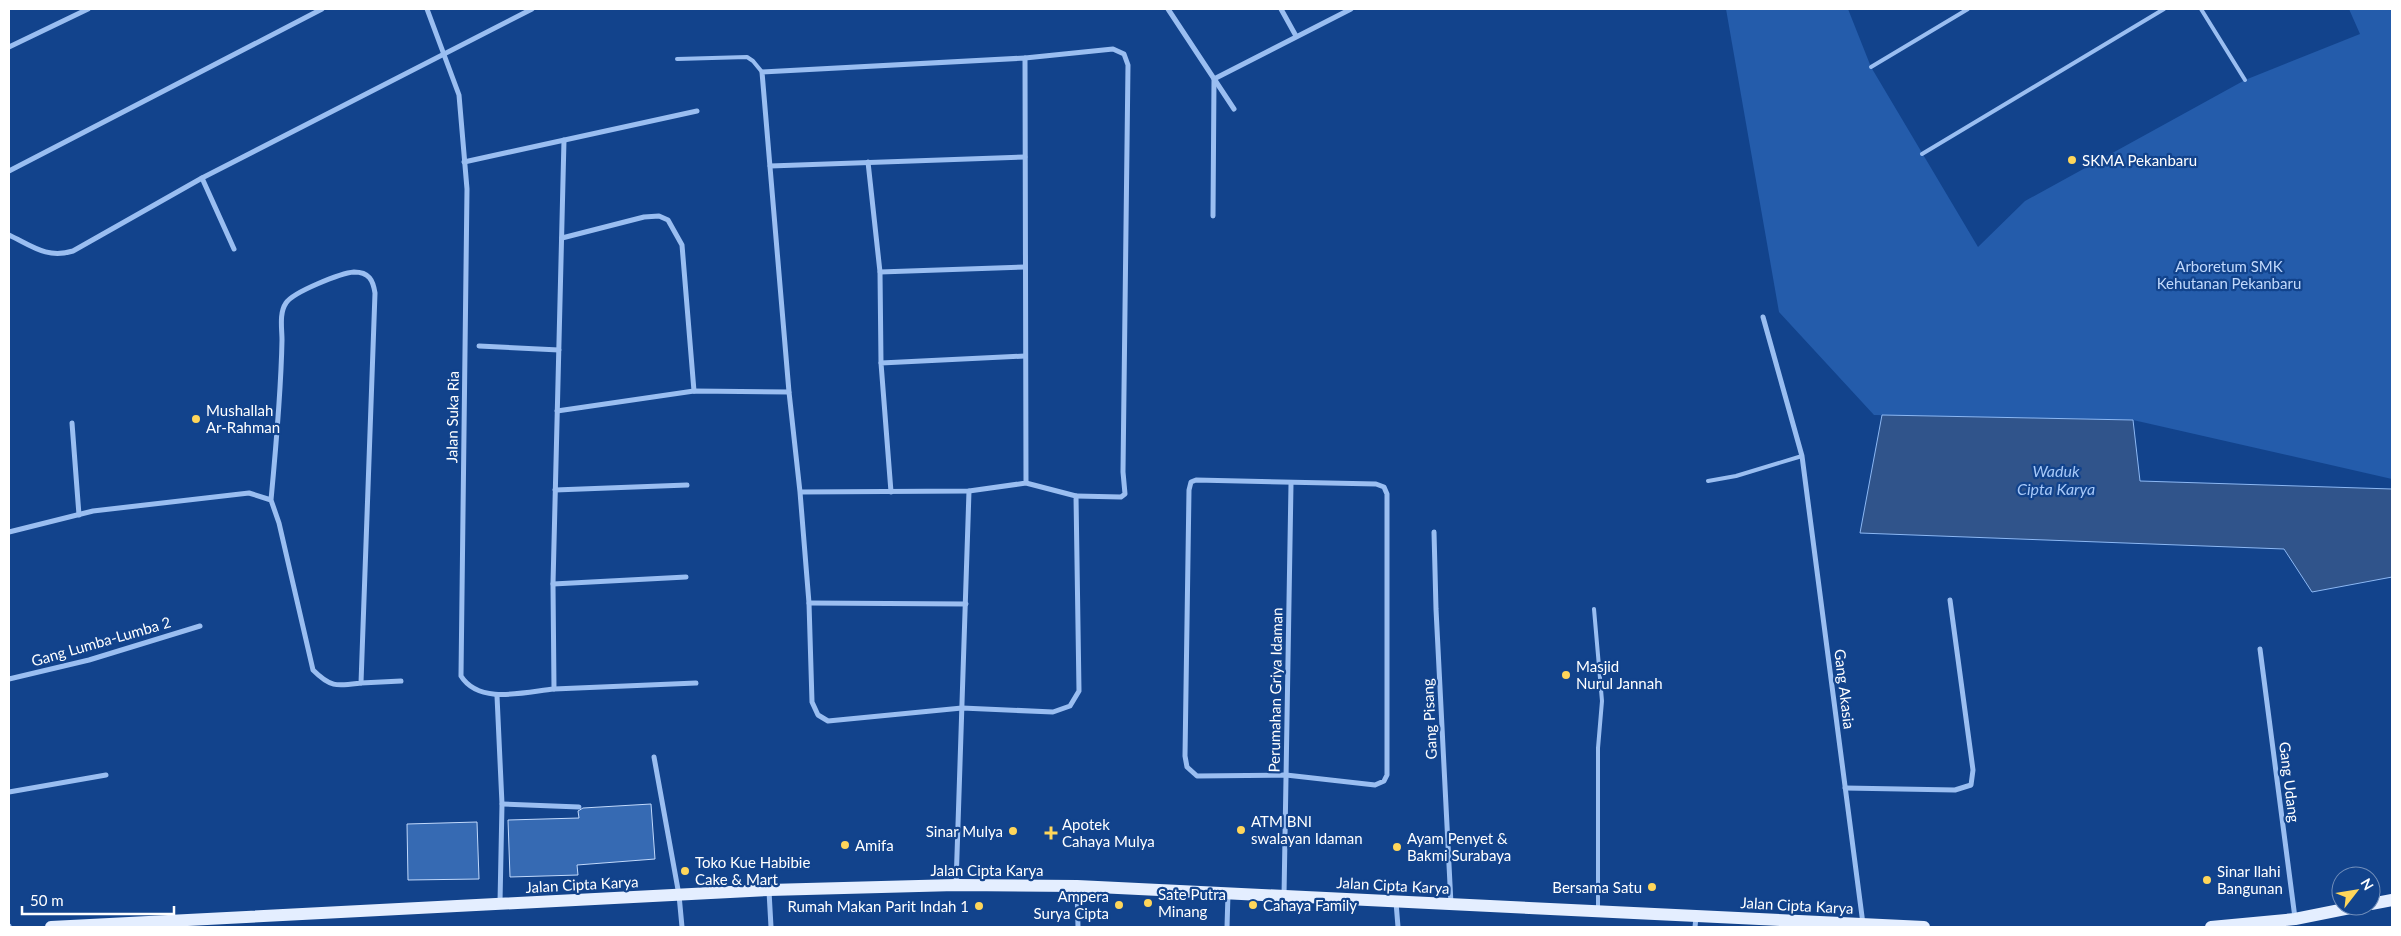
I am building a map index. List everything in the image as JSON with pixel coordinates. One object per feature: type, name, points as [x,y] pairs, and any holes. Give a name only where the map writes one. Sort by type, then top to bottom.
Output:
[{"type":"main road","name":"Jalan Cipta Karya","points":[[51,927],[768,890],[956,886],[1077,886],[1451,905],[1598,910],[1696,922],[1863,924],[1924,927]]},
{"type":"main road","points":[[2211,927],[2295,919],[2331,912]]},
{"type":"street","points":[[9,48],[88,9]]},
{"type":"street","points":[[9,171],[322,9]]},
{"type":"street","points":[[427,9],[444,53]]},
{"type":"street","points":[[9,234],[47,254],[60,255],[73,252],[202,178],[532,9]]},
{"type":"street","points":[[1168,9],[1234,109]]},
{"type":"street","points":[[1281,9],[1296,36]]},
{"type":"street","points":[[1214,79],[1351,9]]},
{"type":"street","points":[[800,492],[969,491],[1026,483],[1076,496],[1121,497],[1125,494],[1122,472],[1128,65],[1124,54],[1113,49],[1024,58],[762,72],[809,603],[812,702],[818,716],[828,721],[962,708],[1053,712],[1070,706],[1079,690],[1076,496]]},
{"type":"street","name":"Jalan Suka Ria","points":[[444,53],[458,95],[467,190],[462,676],[470,686],[497,696]]},
{"type":"street","points":[[1024,58],[1026,483]]},
{"type":"street","points":[[1213,216],[1214,79]]},
{"type":"street","points":[[464,160],[697,111]]},
{"type":"street","points":[[554,689],[553,584],[564,140]]},
{"type":"street","points":[[770,166],[1025,157]]},
{"type":"street","points":[[868,162],[880,272],[881,363],[891,492]]},
{"type":"street","points":[[202,178],[234,249]]},
{"type":"street","points":[[562,238],[644,217],[659,216],[668,220],[682,245],[694,392]]},
{"type":"street","points":[[880,272],[1025,267]]},
{"type":"street","points":[[361,683],[375,293],[370,277],[362,272],[350,273],[296,294],[284,305],[282,318],[281,384],[270,500],[279,523],[313,670],[326,683],[340,686],[401,681]]},
{"type":"street","name":"Gang Akasia","points":[[1763,317],[1802,456],[1863,924]]},
{"type":"street","points":[[479,346],[559,350]]},
{"type":"street","points":[[881,363],[1025,356]]},
{"type":"street","points":[[557,411],[694,392],[789,392]]},
{"type":"street","points":[[72,423],[79,515]]},
{"type":"street","points":[[1196,480],[1292,484],[1376,484],[1384,487],[1387,494],[1387,775],[1384,781],[1375,784],[1286,775],[1197,776],[1187,767],[1184,756],[1189,500],[1191,482],[1196,480]]},
{"type":"street","name":"Perumahan Griya Idaman","points":[[1284,897],[1292,484]]},
{"type":"street","points":[[555,490],[687,486]]},
{"type":"street","points":[[956,886],[969,491]]},
{"type":"street","points":[[9,532],[93,511],[249,493],[270,500]]},
{"type":"street","name":"Gang Pisang","points":[[1434,532],[1436,609],[1451,905]]},
{"type":"street","points":[[553,584],[686,578]]},
{"type":"street","points":[[1845,788],[1955,790],[1970,785],[1973,770],[1950,600]]},
{"type":"street","points":[[809,603],[966,604]]},
{"type":"street","name":"Gang Lumba-Lumba 2","points":[[9,679],[89,660],[200,626]]},
{"type":"street","name":"Gang Udang","points":[[2260,649],[2295,919]]},
{"type":"street","points":[[500,904],[502,804],[497,696],[554,689],[696,684]]},
{"type":"street","points":[[654,758],[679,895],[682,927]]},
{"type":"street","points":[[9,792],[106,775]]},
{"type":"street","points":[[502,804],[579,807]]},
{"type":"street","points":[[1077,886],[1078,927]]},
{"type":"street","points":[[768,890],[771,927]]},
{"type":"street","points":[[1227,927],[1228,894]]},
{"type":"street","points":[[1396,902],[1398,927]]},
{"type":"lane","points":[[1871,67],[1968,9]]},
{"type":"lane","points":[[1922,154],[2164,9]]},
{"type":"lane","points":[[2201,9],[2244,80]]},
{"type":"lane","points":[[676,59],[747,57],[762,72]]},
{"type":"lane","points":[[1708,481],[1736,476],[1802,456]]},
{"type":"lane","points":[[1594,609],[1602,701],[1598,748],[1598,910]]},
{"type":"green space","name":"Arboretum SMK Kehutanan Pekanbaru","points":[[1726,9],[1848,9],[1871,67],[1978,247],[2025,201],[2245,80],[2360,34],[2349,9],[2392,9],[2392,479],[2133,420],[1874,415],[1779,312]]},
{"type":"water","name":"Waduk Cipta Karya","points":[[1882,415],[2133,420],[2140,481],[2392,489],[2392,577],[2312,592],[2284,549],[1860,533]]},
{"type":"building","points":[[651,804],[655,859],[577,865],[578,875],[510,877],[508,820],[579,818],[578,811],[583,808]]},
{"type":"building","points":[[477,822],[479,879],[408,880],[407,824]]},
{"type":"place","name":"SKMA Pekanbaru","points":[[2072,160]]},
{"type":"place","name":"Mushallah Ar-Rahman","points":[[196,419]]},
{"type":"place","name":"Masjid Nurul Jannah","points":[[1566,675]]},
{"type":"place","name":"ATM BNI swalayan Idaman","points":[[1241,830]]},
{"type":"place","name":"Sinar Mulya","points":[[1013,831]]},
{"type":"place","name":"Apotek Cahaya Mulya","points":[[1051,833]]},
{"type":"place","name":"Amifa","points":[[845,845]]},
{"type":"place","name":"Ayam Penyet & Bakmi Surabaya","points":[[1397,847]]},
{"type":"place","name":"Toko Kue Habibie Cake & Mart","points":[[685,871]]},
{"type":"place","name":"Sinar Ilahi Bangunan","points":[[2207,880]]},
{"type":"place","name":"Bersama Satu","points":[[1652,887]]},
{"type":"place","name":"Sate Putra Minang","points":[[1148,903]]},
{"type":"place","name":"Ampera Surya Cipta","points":[[1119,905]]},
{"type":"place","name":"Cahaya Family","points":[[1253,905]]},
{"type":"place","name":"Rumah Makan Parit Indah 1","points":[[979,906]]}]
